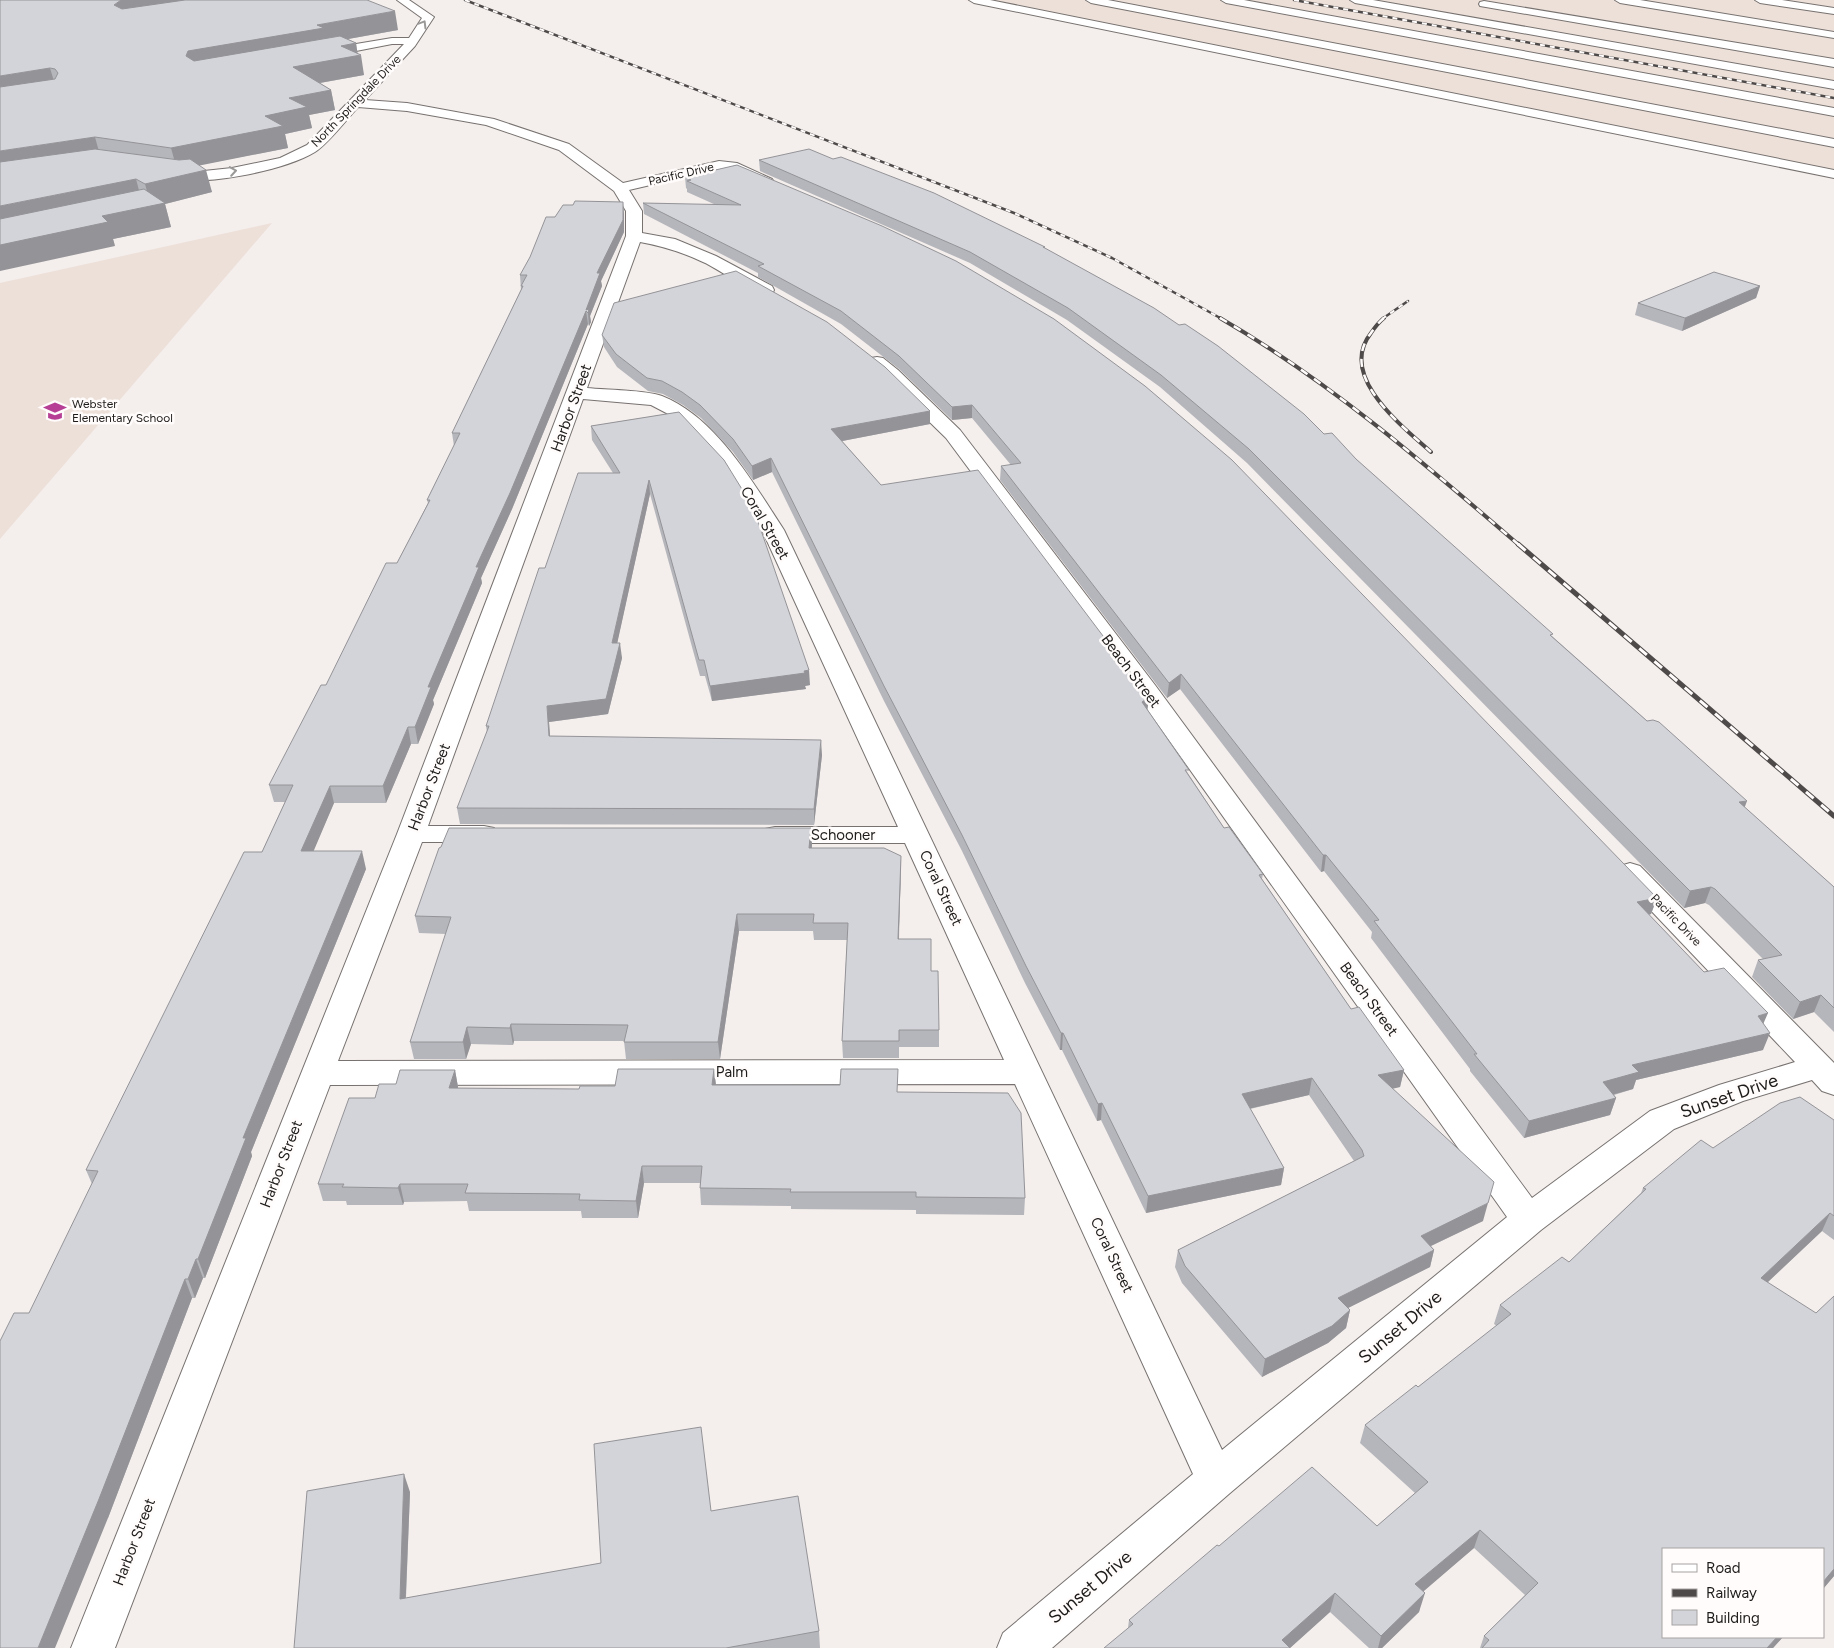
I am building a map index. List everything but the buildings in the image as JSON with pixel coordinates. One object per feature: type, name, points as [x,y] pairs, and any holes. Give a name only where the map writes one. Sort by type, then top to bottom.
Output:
[{"type":"street","name":"North Springdale Drive","points":[[157,173],[185,177],[232,172],[284,161],[312,148],[413,41],[428,17],[402,0]]},
{"type":"street","points":[[974,0],[1834,174]]},
{"type":"street","points":[[1091,0],[1834,143]]},
{"type":"street","points":[[1226,0],[1834,112]]},
{"type":"street","points":[[1355,0],[1834,85]]},
{"type":"street","points":[[1620,0],[1834,35]]},
{"type":"street","points":[[1760,0],[1834,12]]},
{"type":"street","points":[[1180,42],[1302,1]]},
{"type":"street","points":[[1473,2],[1834,63]]},
{"type":"street","points":[[304,56],[392,41],[413,41]]},
{"type":"street","name":"Harbor Street","points":[[93,1648],[411,834],[634,236],[634,211],[620,188],[564,147],[489,122],[407,107],[354,103]]},
{"type":"street","name":"Pacific Drive","points":[[620,188],[719,165],[732,166],[787,190]]},
{"type":"street","points":[[634,236],[669,242],[710,259],[786,301]]},
{"type":"street","name":"Beach Street","points":[[856,346],[892,374],[953,434],[1146,690],[1528,1220]]},
{"type":"street","name":"Coral Street","points":[[576,393],[655,400],[681,413],[701,432],[734,470],[773,530],[1216,1480]]},
{"type":"street","points":[[411,834],[510,834]]},
{"type":"street","name":"Schooner","points":[[748,835],[916,835]]},
{"type":"street","name":"Pacific Drive","points":[[1618,861],[1826,1075]]},
{"type":"street","name":"Palm","points":[[317,1073],[1027,1072]]},
{"type":"street","name":"Sunset Drive","points":[[1018,1648],[1528,1220],[1662,1120],[1731,1093],[1826,1075]]},
{"type":"shaded area","points":[[965,0],[1834,0],[1834,177]]},
{"type":"shaded area","name":"Webster Elementary School","points":[[272,223],[0,539],[0,283]]},
{"type":"railway","points":[[465,0],[1014,213],[1112,258],[1222,319]]},
{"type":"railway","points":[[1294,0],[1834,98]]},
{"type":"railway","points":[[1382,319],[1408,301]]},
{"type":"railway","points":[[1220,318],[1260,342],[1375,424],[1519,545]]},
{"type":"railway","points":[[1384,318],[1371,333],[1363,349],[1362,366],[1367,383],[1377,399],[1390,414],[1431,452]]},
{"type":"railway","points":[[1518,544],[1834,816]]},
{"type":"place","name":"Webster Elementary School","points":[[55,411]]}]
